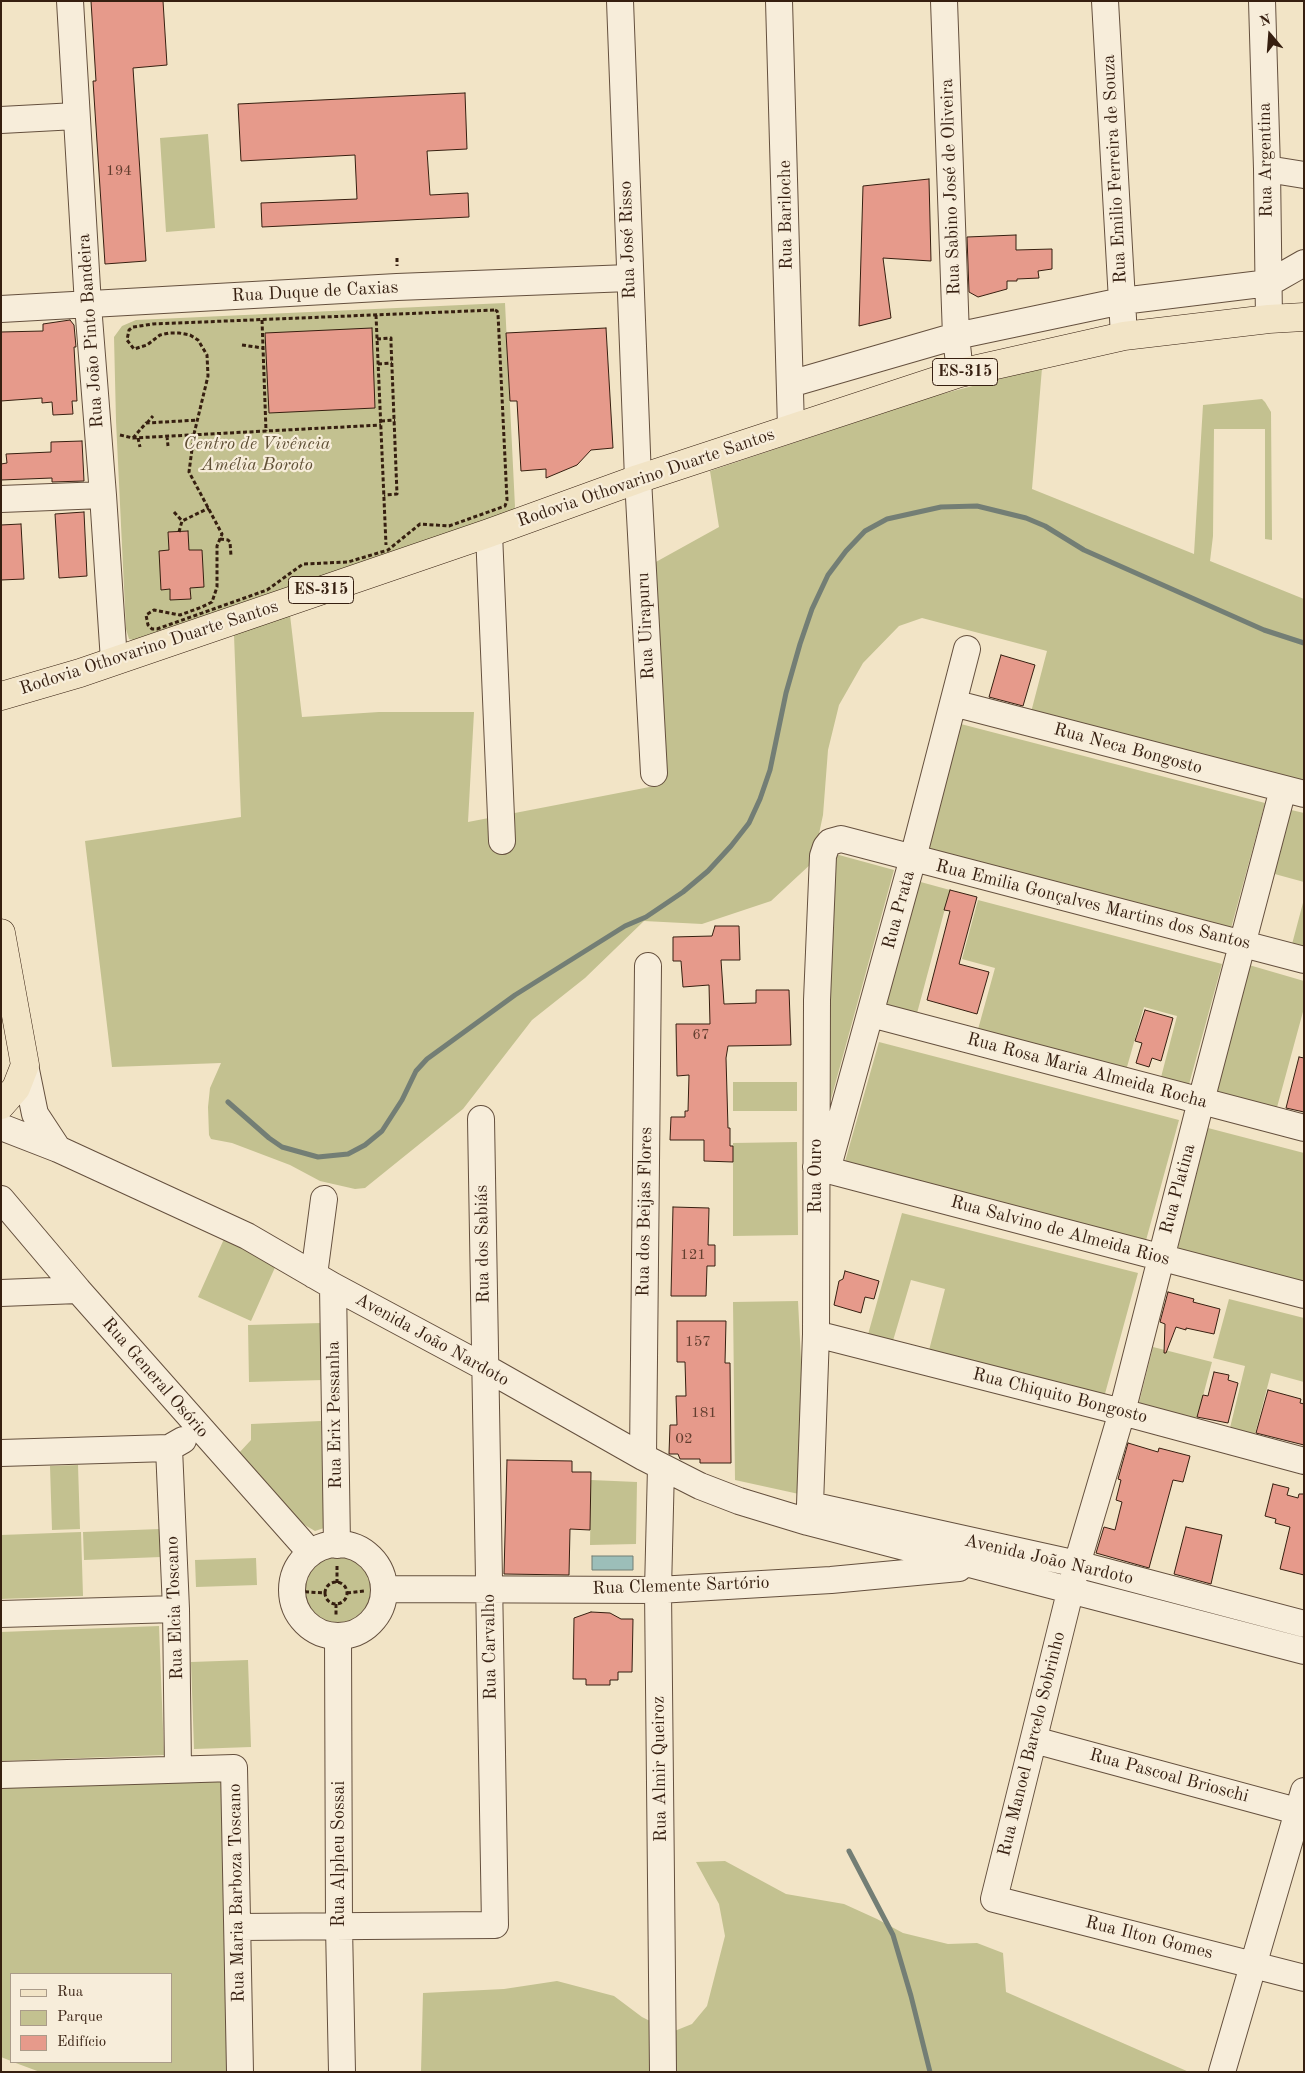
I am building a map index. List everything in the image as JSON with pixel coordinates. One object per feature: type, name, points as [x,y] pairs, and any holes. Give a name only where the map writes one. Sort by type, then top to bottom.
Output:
[{"type":"main road","name":"Rodovia Othovarino Duarte Santos","points":[[1,696],[114,661],[489,533],[638,479],[960,373],[1124,336],[1269,319],[1304,317]]},
{"type":"main road","points":[[1,933],[6,989],[25,1065],[16,1088],[1,1105]]},
{"type":"street","name":"Rua João Pinto Bandeira","points":[[70,1],[88,305],[114,661]]},
{"type":"street","name":"Rua José Risso","points":[[620,1],[638,479]]},
{"type":"street","name":"Rua Bariloche","points":[[780,1],[791,428]]},
{"type":"street","name":"Rua Sabino José de Oliveira","points":[[944,1],[956,336],[960,373]]},
{"type":"street","name":"Rua Emilio Ferreira de Souza","points":[[1105,1],[1124,336]]},
{"type":"street","name":"Rua Argentina","points":[[1262,1],[1269,319]]},
{"type":"street","points":[[1,120],[76,116]]},
{"type":"street","points":[[1267,169],[1304,175]]},
{"type":"street","points":[[790,384],[956,336],[1122,302],[1269,283],[1304,263]]},
{"type":"street","name":"Rua Duque de Caxias","points":[[1,310],[398,287],[629,278]]},
{"type":"street","name":"Rua Uirapuru","points":[[638,479],[654,773]]},
{"type":"street","points":[[1,499],[103,495]]},
{"type":"street","points":[[489,533],[502,841]]},
{"type":"street","name":"Rua Prata","points":[[821,1168],[871,1014],[967,649]]},
{"type":"street","name":"Rua Neca Bongosto","points":[[953,703],[1294,791]]},
{"type":"street","name":"Rua Platina","points":[[1070,1590],[1122,1412],[1160,1257],[1243,943],[1294,791]]},
{"type":"street","name":"Rua Emilia Gonçalves Martins dos Santos","points":[[826,847],[830,842],[841,839],[1304,960]]},
{"type":"street","name":"Rua Ouro","points":[[809,1514],[821,1168],[817,1000],[826,847]]},
{"type":"street","name":"Rua dos Beijas Flores","points":[[648,966],[652,1462]]},
{"type":"street","name":"Rua Rosa Maria Almeida Rocha","points":[[871,1014],[1304,1128]]},
{"type":"street","points":[[25,1065],[35,1114],[58,1149]]},
{"type":"street","name":"Rua dos Sabiás","points":[[481,1119],[486,1368]]},
{"type":"street","name":"Avenida João Nardoto","points":[[1,1127],[58,1149],[247,1236],[652,1462],[700,1486],[740,1501],[1077,1564],[1304,1624]]},
{"type":"street","name":"Rua Salvino de Almeida Rios","points":[[821,1168],[1304,1295]]},
{"type":"street","name":"Rua General Osório","points":[[1,1199],[201,1431],[311,1553]]},
{"type":"street","name":"Rua Erix Pessanha","points":[[324,1199],[323,1280],[337,1545]]},
{"type":"street","points":[[1,1293],[78,1290]]},
{"type":"street","name":"Rua Chiquito Bongosto","points":[[816,1334],[1122,1412],[1304,1461]]},
{"type":"street","name":"Rua Carvalho","points":[[339,1927],[495,1925],[486,1368]]},
{"type":"street","points":[[1,1453],[168,1448],[201,1431]]},
{"type":"street","name":"Rua Elcia Toscano","points":[[168,1448],[176,1609],[178,1769]]},
{"type":"street","name":"Rua Almir Queiroz","points":[[652,1462],[658,1590],[663,2072]]},
{"type":"street","name":"Avenida João Nardoto","points":[[809,1514],[978,1566],[1304,1651]]},
{"type":"street","points":[[337,1545],[355,1548],[370,1557],[378,1566],[383,1577],[384,1589],[380,1610],[371,1622],[358,1632],[338,1636],[328,1635],[310,1627],[297,1611],[292,1592],[297,1570],[311,1553],[328,1546],[337,1545]]},
{"type":"street","name":"Rua Clemente Sartório","points":[[384,1589],[658,1590],[831,1580],[978,1566]]},
{"type":"street","name":"Rua Manoel Barcelo Sobrinho","points":[[994,1899],[1070,1590]]},
{"type":"street","points":[[1,1614],[176,1609]]},
{"type":"street","name":"Rua Alpheu Sossai","points":[[338,1636],[339,1927],[342,2072]]},
{"type":"street","name":"Rua Pascoal Brioschi","points":[[1034,1740],[1302,1805]]},
{"type":"street","name":"Rua Maria Barboza Toscano","points":[[1,1775],[234,1768],[240,2072]]},
{"type":"street","points":[[1222,2072],[1302,1805]]},
{"type":"street","name":"Rua Ilton Gomes","points":[[994,1899],[1304,1978]]},
{"type":"street","points":[[238,1927],[339,1927]]},
{"type":"path","points":[[498,311],[507,500],[502,508],[449,526],[420,524],[386,550],[348,562],[303,564],[267,590],[157,629],[152,629],[148,625],[146,615],[154,610],[180,615],[212,602],[217,587],[216,552],[222,534],[189,472],[194,434],[208,365],[207,355],[198,340],[190,335],[169,333],[160,335],[140,348],[134,349],[127,340],[129,330],[133,327],[146,325],[376,315],[498,311]]},
{"type":"path","points":[[376,315],[386,550]]},
{"type":"path","points":[[262,320],[266,431]]},
{"type":"path","points":[[377,339],[391,338],[397,494],[384,495]]},
{"type":"path","points":[[242,345],[263,348]]},
{"type":"path","points":[[378,364],[392,363]]},
{"type":"path","points":[[133,438],[153,416]]},
{"type":"path","points":[[146,423],[198,420]]},
{"type":"path","points":[[115,434],[138,438],[381,423],[394,420]]},
{"type":"path","points":[[167,436],[168,446]]},
{"type":"path","points":[[138,438],[140,447]]},
{"type":"path","points":[[179,532],[182,521],[208,508]]},
{"type":"path","points":[[174,512],[182,521]]},
{"type":"path","points":[[220,539],[230,542],[231,556]]},
{"type":"path","points":[[338,1583],[344,1586],[347,1593],[344,1602],[336,1604],[328,1600],[326,1593],[331,1584],[338,1583]]},
{"type":"path","points":[[292,1592],[326,1593]]},
{"type":"green space","points":[[208,134],[215,228],[166,232],[160,138]]},
{"type":"green space","name":"Centro de Vivência Amélia Boroto","points":[[505,303],[515,507],[513,511],[133,640],[129,639],[126,629],[114,337],[122,326],[136,320]]},
{"type":"green space","points":[[1042,368],[1032,489],[1194,554],[1203,405],[1262,399],[1265,402],[1271,412],[1272,540],[1265,539],[1265,429],[1214,429],[1213,536],[1210,561],[1304,599],[1304,787],[1030,716],[1047,651],[922,618],[899,626],[863,663],[839,705],[828,750],[823,815],[813,862],[771,901],[702,924],[644,921],[585,978],[532,1020],[463,1109],[365,1188],[355,1189],[320,1181],[290,1165],[232,1143],[211,1139],[209,1135],[208,1107],[210,1088],[221,1063],[112,1067],[85,841],[241,817],[234,635],[290,615],[302,717],[379,712],[474,712],[468,822],[660,785],[645,568],[719,527],[710,471],[934,396]]},
{"type":"green space","points":[[957,723],[1265,803],[1230,932],[924,852]]},
{"type":"green space","points":[[1287,809],[1304,813],[1304,882],[1271,873]]},
{"type":"green space","points":[[828,852],[894,870],[825,1121]]},
{"type":"green space","points":[[917,881],[950,890],[916,1017],[883,1008]]},
{"type":"green space","points":[[1304,899],[1304,951],[1291,948]]},
{"type":"green space","points":[[978,900],[1222,964],[1188,1088],[1160,1081],[1177,1016],[1144,1007],[1125,1074],[977,1033],[995,968],[962,959]]},
{"type":"green space","points":[[1249,965],[1304,981],[1304,1008],[1276,1111],[1216,1095]]},
{"type":"green space","points":[[879,1042],[1179,1120],[1145,1244],[844,1165]]},
{"type":"green space","points":[[733,1082],[797,1082],[797,1111],[733,1111]]},
{"type":"green space","points":[[1208,1128],[1304,1153],[1304,1284],[1177,1251]]},
{"type":"green space","points":[[797,1142],[798,1235],[733,1236],[733,1143]]},
{"type":"green space","points":[[902,1213],[1138,1273],[1103,1401],[928,1354],[945,1289],[911,1280],[892,1344],[867,1338]]},
{"type":"green space","points":[[224,1239],[277,1263],[251,1321],[198,1297]]},
{"type":"green space","points":[[1229,1299],[1304,1318],[1304,1382],[1271,1373],[1254,1438],[1229,1432],[1245,1366],[1213,1358]]},
{"type":"green space","points":[[798,1301],[808,1496],[735,1480],[733,1302]]},
{"type":"green space","points":[[322,1323],[324,1380],[249,1382],[248,1325]]},
{"type":"green space","points":[[1153,1347],[1212,1362],[1196,1422],[1138,1407]]},
{"type":"green space","points":[[321,1421],[324,1528],[315,1531],[303,1524],[238,1454],[251,1440],[251,1424]]},
{"type":"green space","points":[[78,1465],[80,1529],[52,1530],[50,1466]]},
{"type":"green space","points":[[591,1480],[637,1482],[636,1544],[590,1545]]},
{"type":"green space","points":[[160,1529],[161,1557],[84,1560],[83,1532]]},
{"type":"green space","points":[[81,1532],[83,1596],[1,1599],[1,1535]]},
{"type":"green space","points":[[329,1556],[343,1556],[357,1562],[368,1573],[374,1587],[371,1609],[363,1621],[343,1632],[329,1632],[315,1626],[304,1615],[298,1601],[298,1587],[304,1573],[315,1562]]},
{"type":"green space","points":[[256,1558],[257,1585],[196,1587],[195,1560]]},
{"type":"green space","points":[[159,1626],[164,1755],[1,1761],[1,1632]]},
{"type":"green space","points":[[248,1660],[251,1747],[194,1749],[191,1662]]},
{"type":"green space","points":[[219,1779],[226,1787],[227,2072],[40,2072],[16,2063],[172,2063],[172,1973],[10,1973],[10,2061],[1,2057],[1,1788]]},
{"type":"green space","points":[[725,1861],[786,1894],[844,1904],[903,1933],[948,1944],[977,1943],[1003,1953],[1006,1992],[1189,2072],[421,2072],[423,1993],[504,1989],[557,1981],[614,1996],[642,2017],[672,2032],[692,2024],[707,2006],[725,1936],[719,1904],[696,1862]]},
{"type":"water","points":[[592,1556],[633,1556],[633,1570],[592,1570]]},
{"type":"building","points":[[91,1],[163,1],[167,65],[133,68],[146,261],[105,264],[93,81],[96,81]]},
{"type":"building","points":[[465,93],[467,149],[427,151],[430,195],[468,193],[469,217],[262,227],[261,203],[357,199],[355,155],[241,161],[238,104]]},
{"type":"building","points":[[929,179],[931,261],[883,258],[891,318],[859,326],[863,186]]},
{"type":"building","points":[[1016,235],[1016,250],[1052,249],[1052,269],[1038,271],[1039,278],[1007,281],[1007,289],[978,297],[969,292],[967,237]]},
{"type":"building","points":[[70,320],[74,325],[76,347],[74,347],[77,401],[72,401],[73,414],[53,415],[52,402],[42,403],[42,398],[1,401],[1,332],[43,331],[43,324]]},
{"type":"building","points":[[372,328],[375,408],[269,413],[265,333]]},
{"type":"building","points":[[606,328],[613,448],[591,450],[577,465],[546,478],[546,469],[521,471],[517,401],[510,401],[506,333]]},
{"type":"building","points":[[82,441],[84,481],[52,482],[52,478],[1,480],[1,464],[7,463],[6,454],[51,452],[51,442]]},
{"type":"building","points":[[84,512],[87,576],[59,578],[55,514]]},
{"type":"building","points":[[21,524],[24,579],[1,580],[1,525]]},
{"type":"building","points":[[188,531],[189,550],[202,550],[204,587],[190,588],[191,599],[170,600],[170,589],[161,590],[159,551],[169,550],[168,532]]},
{"type":"building","points":[[1001,655],[1035,665],[1023,706],[989,697]]},
{"type":"building","points":[[950,890],[977,897],[959,964],[989,972],[977,1014],[927,1000],[950,911],[944,910]]},
{"type":"building","points":[[715,926],[739,926],[740,960],[721,960],[724,1004],[756,1003],[756,990],[789,990],[791,1045],[728,1046],[726,1058],[728,1128],[730,1128],[730,1146],[733,1146],[733,1162],[704,1161],[704,1140],[670,1140],[671,1117],[685,1117],[685,1111],[688,1111],[689,1075],[677,1076],[676,1024],[710,1024],[709,985],[683,987],[681,961],[673,961],[673,937],[712,936]]},
{"type":"building","points":[[1145,1010],[1173,1018],[1161,1061],[1152,1058],[1149,1067],[1136,1063],[1142,1043],[1135,1041]]},
{"type":"building","points":[[1299,1057],[1304,1058],[1304,1112],[1286,1108]]},
{"type":"building","points":[[673,1207],[709,1208],[708,1245],[715,1245],[715,1266],[707,1266],[706,1296],[671,1296]]},
{"type":"building","points":[[845,1271],[879,1281],[874,1299],[865,1297],[861,1313],[834,1305],[839,1281],[843,1279]]},
{"type":"building","points":[[1168,1292],[1194,1299],[1193,1302],[1220,1309],[1214,1334],[1176,1327],[1166,1353],[1164,1353],[1165,1324],[1160,1322]]},
{"type":"building","points":[[677,1321],[726,1321],[725,1363],[730,1363],[731,1463],[700,1463],[700,1459],[680,1459],[678,1454],[669,1454],[670,1425],[677,1425],[676,1396],[686,1396],[685,1362],[677,1362]]},
{"type":"building","points":[[1214,1372],[1229,1375],[1228,1380],[1238,1383],[1228,1423],[1197,1417],[1203,1395],[1208,1396]]},
{"type":"building","points":[[1268,1390],[1301,1399],[1300,1403],[1304,1404],[1304,1445],[1256,1433]]},
{"type":"building","points":[[1128,1443],[1158,1452],[1159,1448],[1190,1456],[1183,1482],[1173,1480],[1149,1568],[1096,1553],[1104,1527],[1115,1530],[1122,1502],[1116,1500],[1121,1480],[1118,1479]]},
{"type":"building","points":[[507,1460],[572,1461],[572,1472],[591,1472],[590,1530],[570,1529],[569,1575],[504,1574]]},
{"type":"building","points":[[1273,1484],[1289,1488],[1287,1495],[1298,1498],[1299,1494],[1304,1494],[1304,1575],[1280,1569],[1290,1527],[1275,1523],[1276,1519],[1265,1516]]},
{"type":"building","points":[[1186,1527],[1222,1535],[1211,1584],[1174,1574]]},
{"type":"building","points":[[591,1612],[610,1613],[621,1619],[633,1619],[632,1672],[618,1672],[618,1680],[610,1680],[610,1685],[586,1685],[586,1679],[573,1679],[574,1618]]},
{"type":"waterway","points":[[228,1102],[282,1147],[318,1157],[348,1154],[365,1145],[382,1131],[402,1100],[416,1071],[427,1059],[515,995],[625,926],[646,917],[683,892],[708,871],[749,823],[760,799],[770,770],[786,693],[800,644],[812,609],[828,575],[846,551],[865,531],[887,519],[941,507],[977,506],[1026,518],[1045,526],[1084,550],[1264,630],[1304,643]]},
{"type":"waterway","points":[[849,1851],[893,1935],[930,2072]]}]
